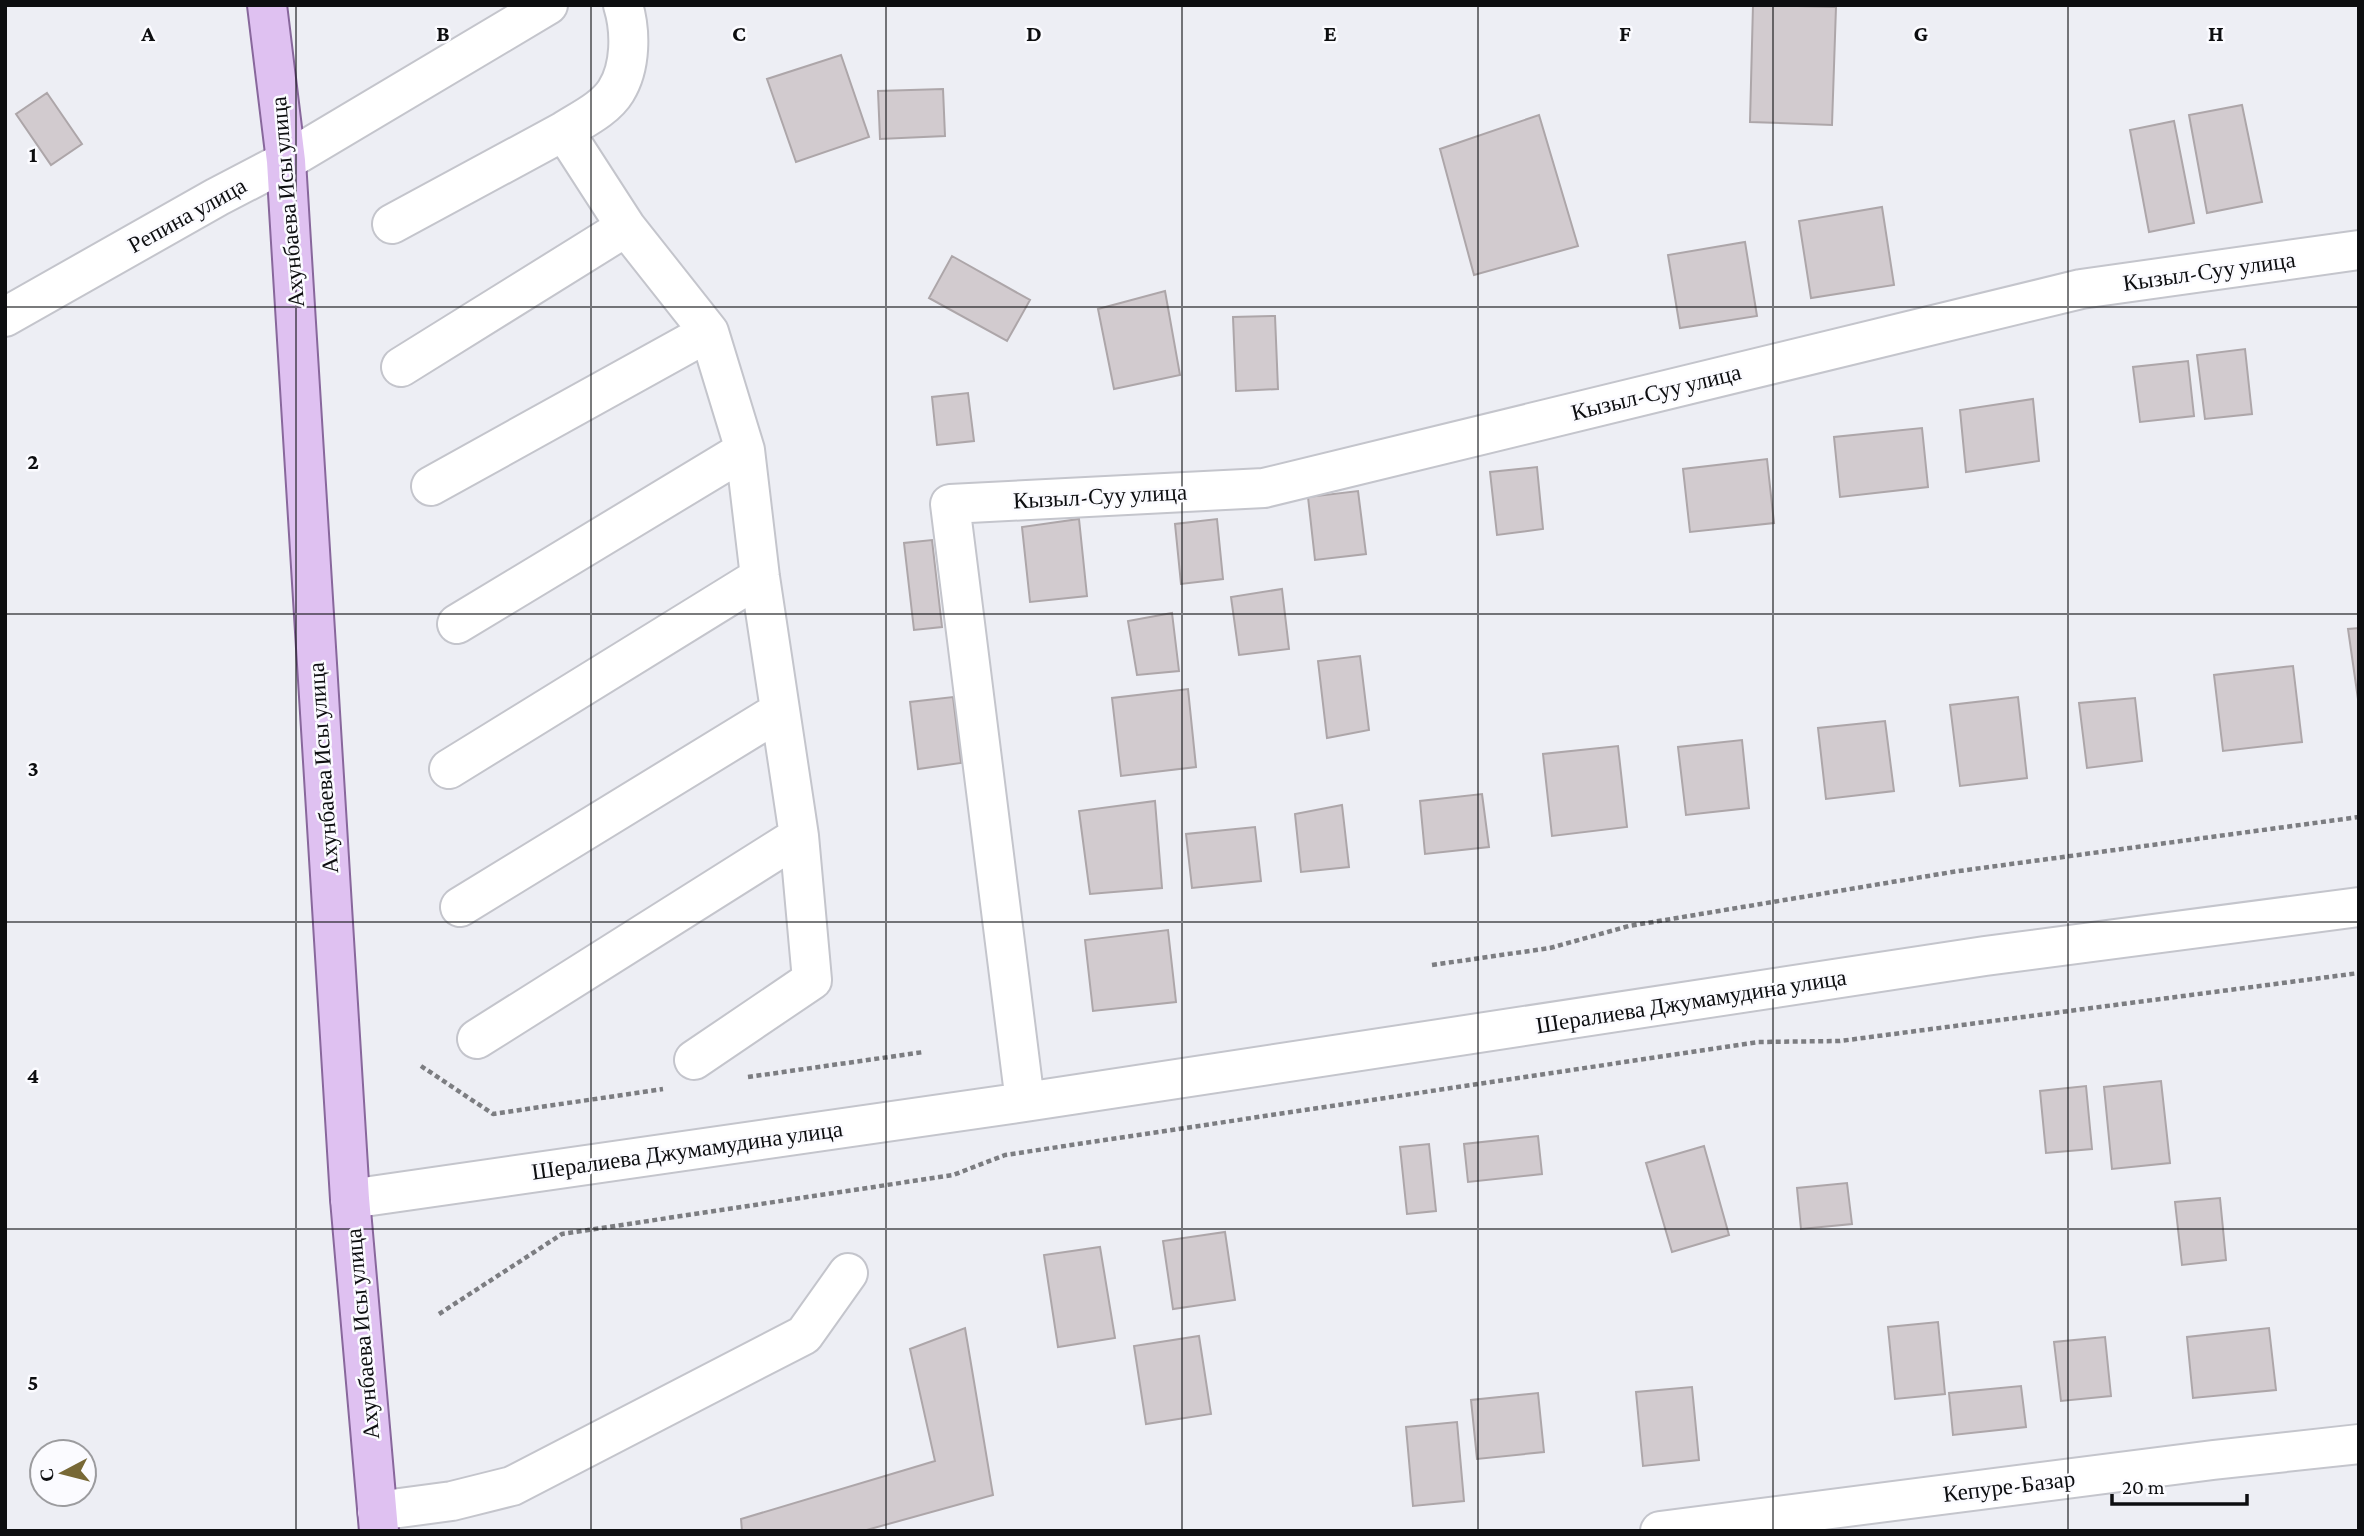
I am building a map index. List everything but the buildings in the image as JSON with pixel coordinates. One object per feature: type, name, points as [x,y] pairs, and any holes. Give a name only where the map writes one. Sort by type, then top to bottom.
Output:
[{"type":"main road","name":"Ахунбаева Исы улица","points":[[267,5],[286,161],[350,1199],[378,1521]]},
{"type":"street","name":"Репина улица","points":[[5,317],[286,161],[548,5]]},
{"type":"street","points":[[392,225],[564,131],[602,107],[616,92],[626,61],[629,37],[623,5]]},
{"type":"street","points":[[564,131],[626,228],[709,332],[745,450],[760,577],[799,836],[812,980],[694,1060]]},
{"type":"street","points":[[401,368],[626,228]]},
{"type":"street","name":"Кызыл-Суу улица","points":[[1024,1102],[950,504],[1264,488],[2081,289],[2359,250]]},
{"type":"street","points":[[431,486],[709,332]]},
{"type":"street","points":[[457,624],[745,450]]},
{"type":"street","points":[[449,769],[760,577]]},
{"type":"street","points":[[460,907],[780,711]]},
{"type":"street","points":[[477,1039],[799,836]]},
{"type":"street","name":"Шералиева Джумамудина улица","points":[[350,1199],[1024,1102],[1985,956],[2359,907]]},
{"type":"street","points":[[378,1521],[512,1486],[804,1335],[848,1273]]},
{"type":"street","name":"Кепуре-Базар","points":[[1660,1531],[2213,1460],[2359,1444]]},
{"type":"path","points":[[1432,965],[1550,948],[1629,926],[1952,872],[2359,817]]},
{"type":"path","points":[[439,1314],[562,1234],[953,1175],[1004,1155],[1758,1042],[1840,1041],[2359,973]]}]
